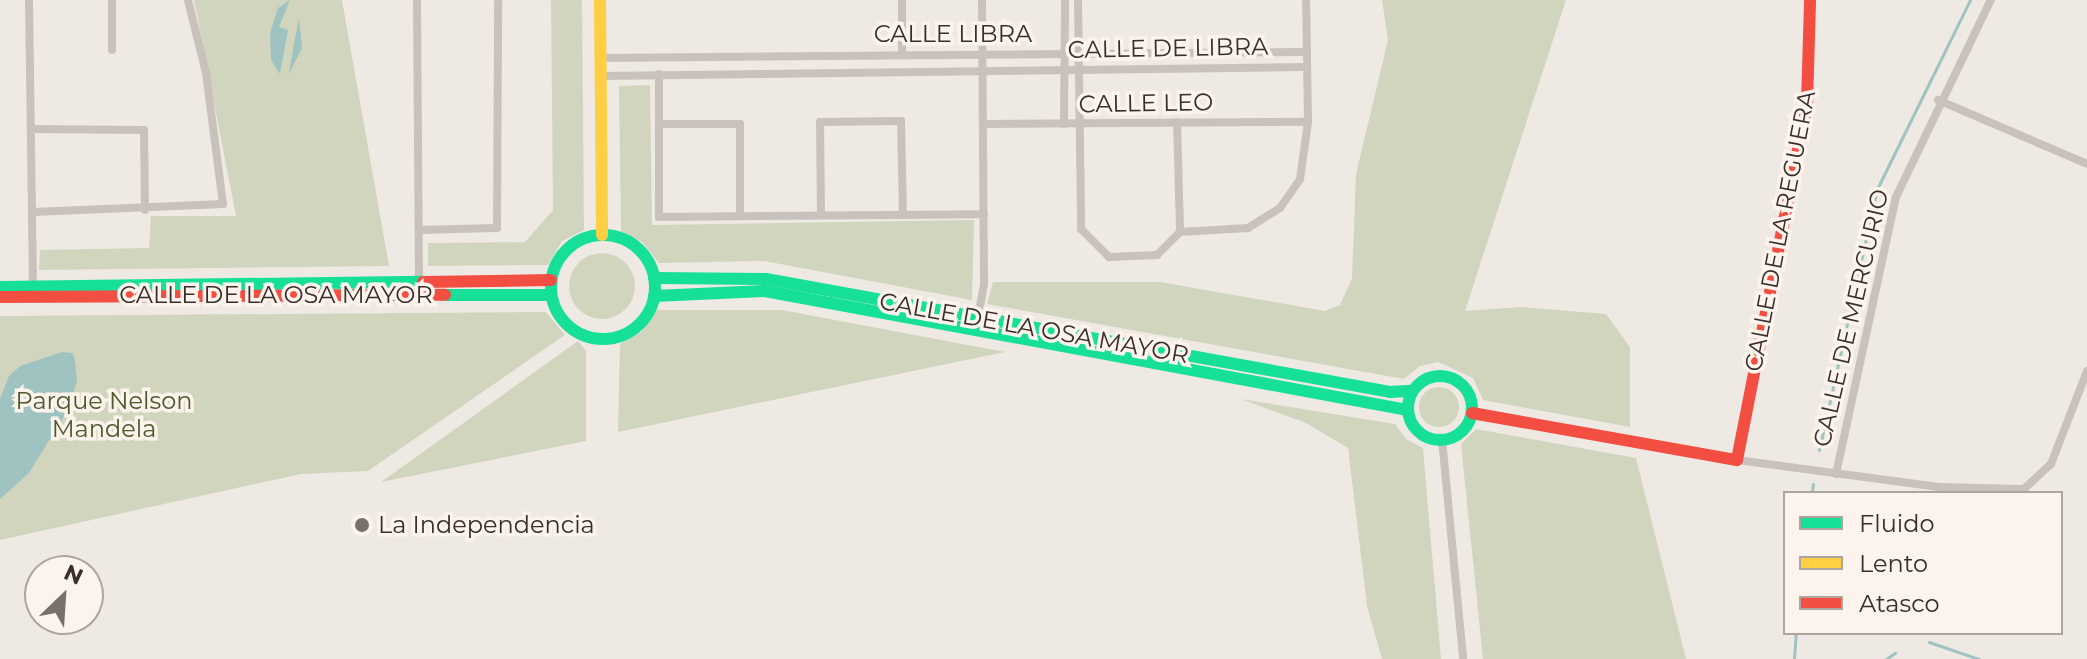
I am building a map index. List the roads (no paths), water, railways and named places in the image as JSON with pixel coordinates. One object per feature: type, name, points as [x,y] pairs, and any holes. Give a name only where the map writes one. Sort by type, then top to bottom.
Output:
[{"type":"street","points":[[29,0],[33,287]]},
{"type":"street","points":[[112,0],[112,50]]},
{"type":"street","points":[[33,212],[214,208],[225,196],[206,73],[188,0]]},
{"type":"street","points":[[417,0],[419,281]]},
{"type":"street","points":[[419,230],[497,228],[498,0]]},
{"type":"street","points":[[600,0],[602,235]]},
{"type":"street","points":[[902,0],[902,55]]},
{"type":"street","points":[[978,318],[984,214],[982,0]]},
{"type":"street","points":[[1064,124],[1065,0]]},
{"type":"street","points":[[1078,0],[1081,229],[1109,257],[1157,255],[1180,232],[1177,122]]},
{"type":"street","points":[[1180,232],[1209,235],[1248,228],[1280,208],[1300,179],[1308,122],[1304,67],[1306,0]]},
{"type":"street","name":"CALLE DE LA REGUERA","points":[[1737,460],[1807,104],[1810,0]]},
{"type":"street","name":"CALLE DE MERCURIO","points":[[1836,474],[1896,197],[1938,100],[1991,0]]},
{"type":"street","name":"CALLE LIBRA","points":[[600,58],[1306,52]]},
{"type":"street","name":"CALLE DE LIBRA","points":[[600,76],[1304,67]]},
{"type":"street","points":[[659,74],[659,217],[984,214]]},
{"type":"street","points":[[1938,100],[2087,164]]},
{"type":"street","points":[[821,215],[820,122],[901,121],[903,215]]},
{"type":"street","name":"CALLE LEO","points":[[984,124],[1308,122]]},
{"type":"street","points":[[659,124],[740,124],[740,216]]},
{"type":"street","points":[[31,129],[144,130],[145,210]]},
{"type":"street","points":[[602,235],[636,247],[654,278],[654,296],[646,316],[633,330],[605,339],[578,333],[562,319],[551,295],[551,280],[563,253],[574,244],[602,235]]},
{"type":"street","name":"CALLE DE LA OSA MAYOR","points":[[654,278],[766,279],[1390,392],[1412,391]]},
{"type":"street","name":"CALLE DE LA OSA MAYOR","points":[[0,287],[551,280]]},
{"type":"street","name":"CALLE DE LA OSA MAYOR","points":[[654,296],[765,291],[1408,410]]},
{"type":"street","name":"CALLE DE LA OSA MAYOR","points":[[0,297],[551,295]]},
{"type":"street","points":[[1472,413],[1737,460],[1836,474],[1939,487],[2024,489],[2039,480],[2051,464],[2087,371]]},
{"type":"street","points":[[1448,377],[1468,392],[1472,413],[1462,431],[1442,439],[1424,435],[1408,410],[1412,391],[1426,379],[1448,377]]},
{"type":"street","points":[[1442,439],[1463,659]]},
{"type":"water","points":[[290,0],[279,27],[288,30],[280,74],[271,60],[270,33],[278,8]]},
{"type":"water","points":[[299,18],[302,48],[289,74],[294,43]]},
{"type":"water","points":[[62,352],[73,353],[75,361],[77,381],[69,408],[29,473],[0,499],[0,399],[9,376],[20,366]]},
{"type":"waterway","points":[[1819,450],[1877,189],[1970,0]]},
{"type":"waterway","points":[[1812,491],[1813,484]]},
{"type":"waterway","points":[[1794,659],[1796,635]]},
{"type":"waterway","points":[[1929,642],[1979,659]]},
{"type":"waterway","points":[[1886,659],[1895,653]]},
{"type":"place","name":"La Independencia","points":[[362,525]]},
{"type":"park label","name":"Parque Nelson Mandela","points":[[104,415]]}]
